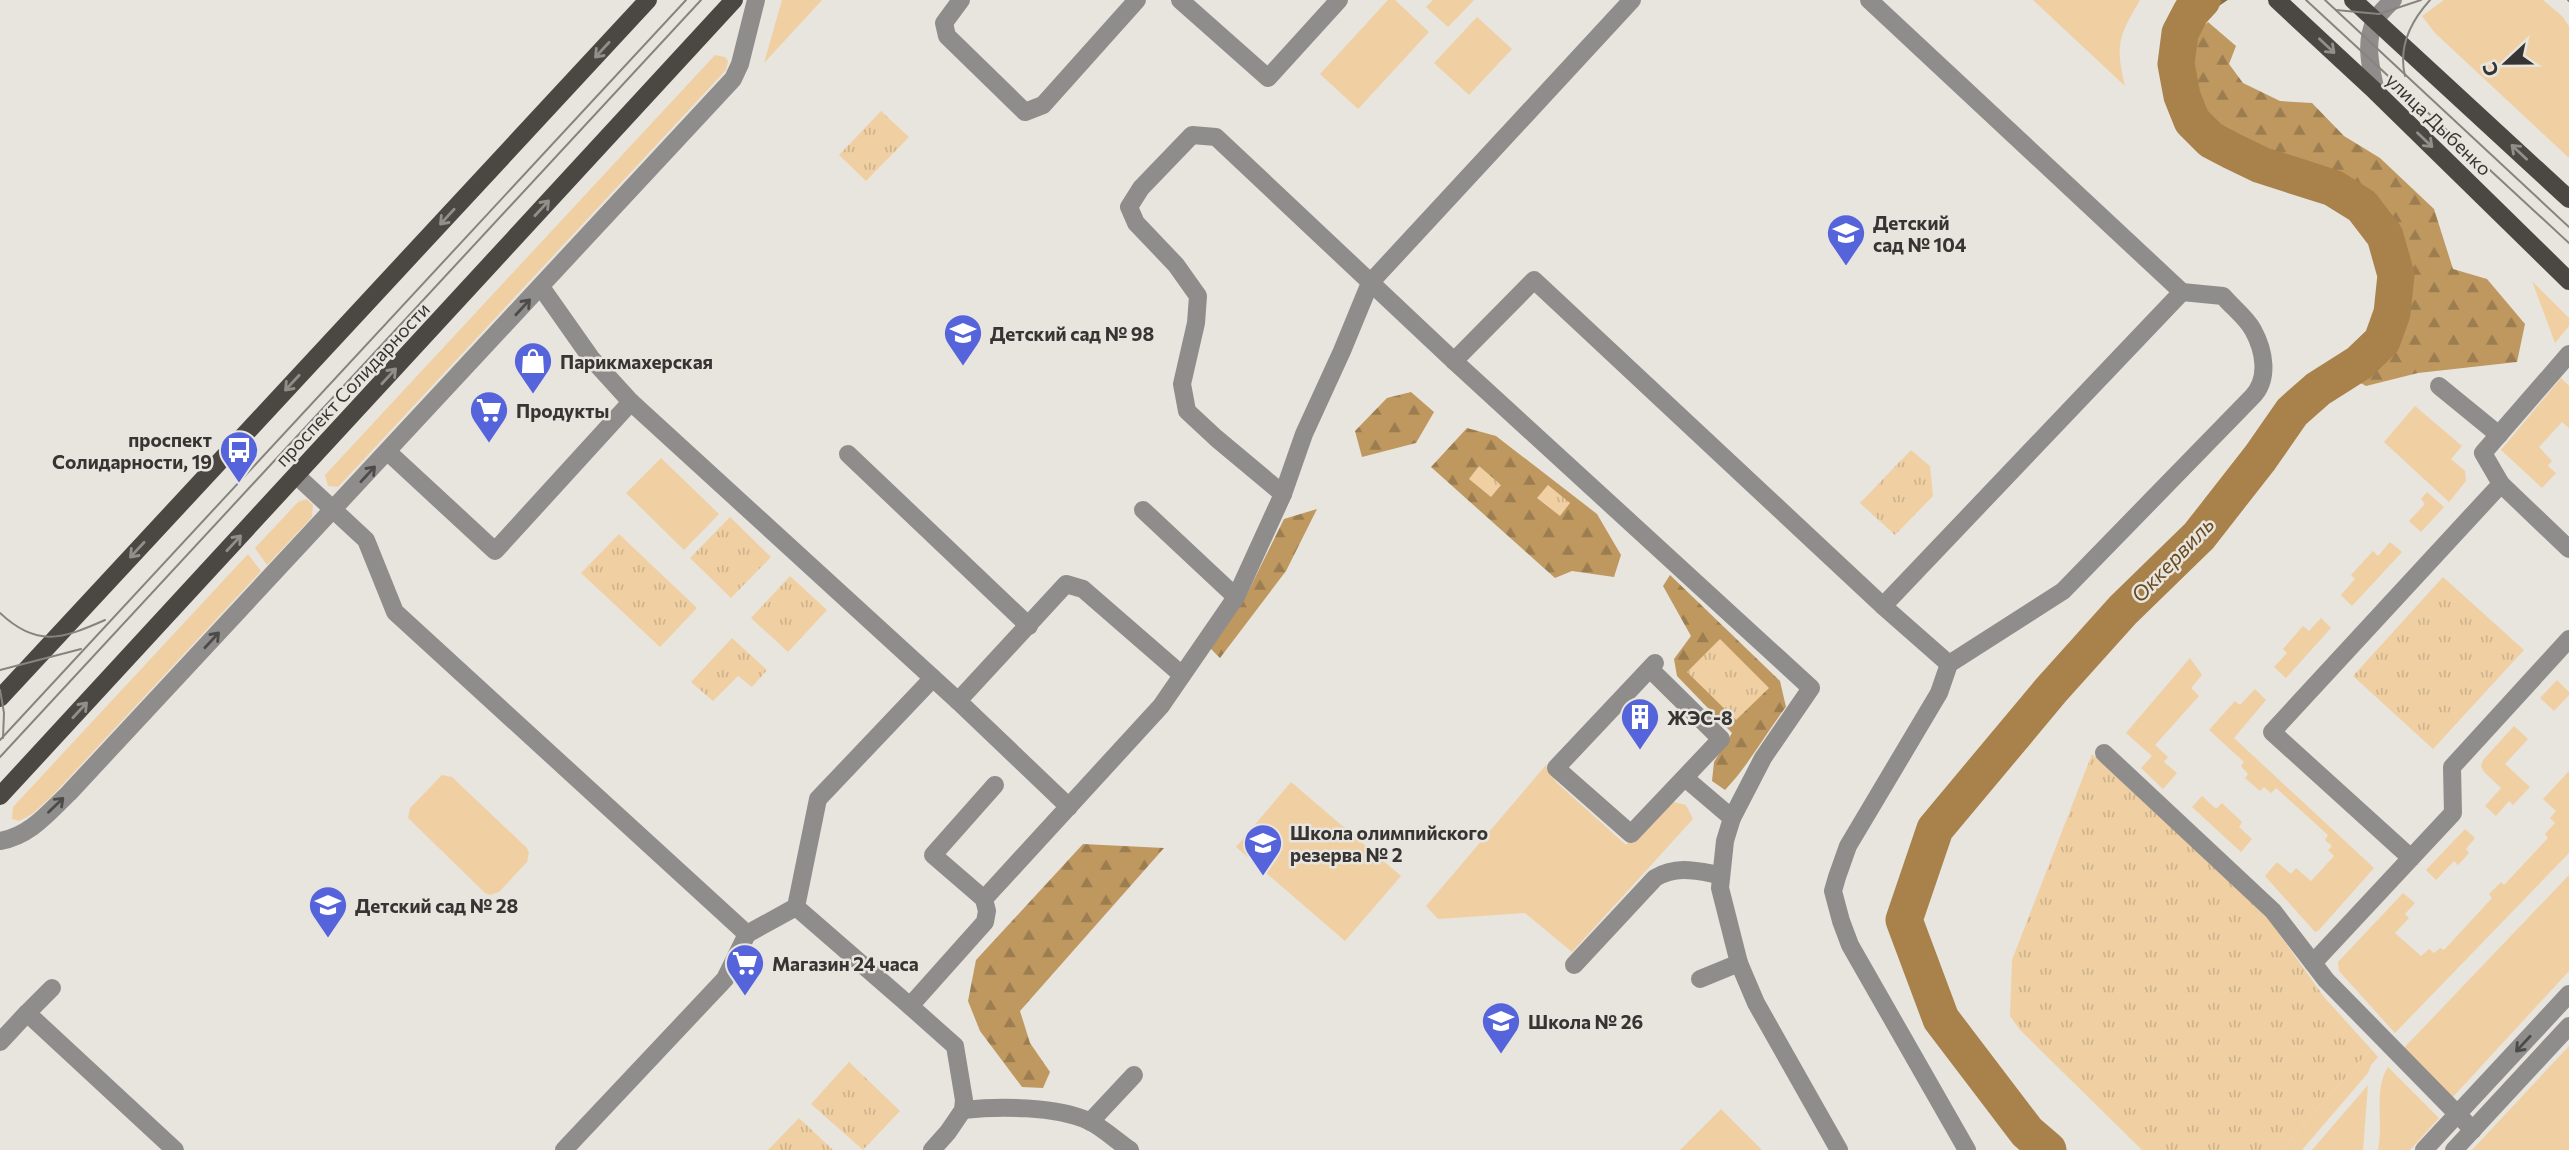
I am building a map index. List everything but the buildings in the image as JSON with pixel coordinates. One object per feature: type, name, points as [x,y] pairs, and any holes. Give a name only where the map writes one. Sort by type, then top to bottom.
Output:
[{"type":"main road","points":[[0,698],[648,0]]},
{"type":"main road","name":"проспект Солидарности","points":[[0,796],[734,0]]},
{"type":"main road","name":"улица Дыбенко","points":[[2277,0],[2376,92],[2569,281]]},
{"type":"main road","name":"улица Дыбенко","points":[[2354,0],[2569,199]]},
{"type":"street","points":[[0,841],[21,835],[35,826],[69,793],[733,79],[740,64],[756,0]]},
{"type":"street","points":[[961,0],[944,23],[947,36],[1025,111],[1043,105],[1137,0]]},
{"type":"street","points":[[1180,0],[1268,78],[1339,0]]},
{"type":"street","points":[[984,899],[1161,706],[1236,597],[1283,494],[1304,433],[1370,283],[1632,0]]},
{"type":"street","points":[[1868,0],[2182,292],[2223,296],[2252,327],[2261,348],[2264,368],[2258,391],[2063,591],[1949,664],[1939,693],[1848,846],[1833,891],[1850,945],[1967,1150]]},
{"type":"street","points":[[2376,92],[2370,61],[2370,40],[2375,20],[2393,0]]},
{"type":"street","points":[[1283,494],[1187,411],[1182,384],[1196,323],[1198,296],[1177,265],[1136,223],[1129,207],[1141,188],[1192,135],[1216,138],[1454,361],[1811,688],[1763,758],[1732,817],[1720,875],[1722,903],[1739,963],[1756,1003],[1839,1150]]},
{"type":"street","points":[[1454,361],[1534,280],[1883,606],[1949,664]]},
{"type":"street","points":[[541,287],[591,358],[631,402],[958,701],[1069,807]]},
{"type":"street","points":[[1883,606],[2182,292]]},
{"type":"street","points":[[2569,354],[2483,453],[2501,484],[2569,549]]},
{"type":"street","points":[[2439,386],[2499,435]]},
{"type":"street","points":[[388,452],[495,551],[631,402]]},
{"type":"street","points":[[848,454],[1029,626]]},
{"type":"street","points":[[297,475],[366,540],[395,612],[747,934]]},
{"type":"street","points":[[2411,858],[2272,732],[2501,484]]},
{"type":"street","points":[[1143,510],[1236,597]]},
{"type":"street","points":[[958,701],[1066,584],[1083,589],[1182,675]]},
{"type":"street","points":[[2313,963],[2453,813],[2452,767],[2563,659],[2569,639]]},
{"type":"street","points":[[1653,666],[1721,739],[1685,778],[1631,834],[1556,768],[1653,666]]},
{"type":"street","points":[[564,1150],[725,978],[747,934],[796,907],[818,799],[933,678]]},
{"type":"street","points":[[2104,753],[2273,912],[2326,981],[2456,1116],[2473,1130]]},
{"type":"street","points":[[1685,778],[1732,817]]},
{"type":"street","points":[[910,1006],[985,922],[987,911],[984,899],[933,855],[995,785]]},
{"type":"street","points":[[1574,965],[1655,878],[1667,870],[1681,869],[1720,875]]},
{"type":"street","points":[[796,907],[955,1046],[964,1100],[963,1110],[932,1150]]},
{"type":"street","points":[[1700,979],[1739,963]]},
{"type":"street","points":[[0,1042],[52,988]]},
{"type":"street","points":[[2424,1150],[2569,993]]},
{"type":"street","points":[[27,1013],[175,1150]]},
{"type":"street","points":[[2454,1150],[2569,1026]]},
{"type":"street","points":[[1090,1122],[1134,1075]]},
{"type":"street","points":[[963,1110],[999,1106],[1066,1114],[1090,1122],[1130,1150]]},
{"type":"green space","points":[[782,0],[822,0],[764,63]]},
{"type":"green space","points":[[1388,0],[1395,0],[1429,32],[1358,109],[1320,74]]},
{"type":"green space","points":[[1433,0],[1474,0],[1448,27],[1426,7]]},
{"type":"green space","points":[[2033,0],[2140,0],[2127,23],[2121,41],[2120,60],[2125,86]]},
{"type":"green space","points":[[2444,0],[2543,0],[2562,16],[2569,26],[2569,158],[2435,33],[2422,16]]},
{"type":"green space","points":[[1477,17],[1512,49],[1469,95],[1434,63]]},
{"type":"green space","points":[[2208,22],[2236,46],[2229,64],[2243,83],[2280,101],[2312,103],[2344,136],[2380,158],[2434,209],[2453,269],[2487,279],[2525,324],[2517,362],[2418,373],[2366,386],[2352,378],[2385,352],[2398,326],[2406,278],[2395,237],[2361,196],[2277,163],[2222,137],[2198,111],[2187,67],[2197,32]]},
{"type":"green space","points":[[715,55],[725,57],[728,61],[726,70],[338,487],[328,486],[325,475]]},
{"type":"green space","points":[[881,111],[909,137],[866,181],[839,155]]},
{"type":"green space","points":[[2532,281],[2569,318],[2569,326],[2555,343]]},
{"type":"green space","points":[[2561,378],[2569,386],[2569,428],[2562,422],[2539,447],[2552,461],[2548,466],[2556,473],[2542,488],[2501,450]]},
{"type":"green space","points":[[1411,392],[1434,412],[1416,443],[1362,457],[1355,431],[1387,398]]},
{"type":"green space","points":[[2415,406],[2462,446],[2451,459],[2465,471],[2466,481],[2449,502],[2384,442]]},
{"type":"green space","points":[[1467,428],[1496,436],[1597,514],[1621,555],[1614,577],[1572,571],[1555,578],[1431,467]]},
{"type":"green space","points":[[1911,450],[1930,466],[1933,496],[1895,535],[1860,503]]},
{"type":"green space","points":[[661,458],[719,514],[684,550],[626,493]]},
{"type":"green space","points":[[1479,466],[1501,485],[1491,497],[1469,479]]},
{"type":"green space","points":[[1548,485],[1570,503],[1560,516],[1537,498]]},
{"type":"green space","points":[[2427,492],[2444,507],[2421,532],[2409,521],[2425,504],[2421,499]]},
{"type":"green space","points":[[306,499],[313,505],[312,517],[267,565],[255,548],[298,502]]},
{"type":"green space","points":[[1317,509],[1286,571],[1220,658],[1209,647],[1243,602],[1284,519]]},
{"type":"green space","points":[[730,517],[771,557],[731,598],[690,558]]},
{"type":"green space","points":[[619,534],[697,608],[660,647],[581,573]]},
{"type":"green space","points":[[2390,542],[2402,552],[2352,606],[2341,595],[2355,579],[2351,575],[2373,551],[2378,556]]},
{"type":"green space","points":[[248,554],[261,571],[51,797],[32,814],[19,821],[12,819],[13,807]]},
{"type":"green space","points":[[1670,575],[1780,681],[1786,707],[1725,790],[1712,781],[1714,762],[1732,733],[1677,676],[1674,659],[1691,636],[1663,586]]},
{"type":"green space","points":[[790,576],[827,610],[788,652],[751,618]]},
{"type":"green space","points":[[2443,577],[2524,650],[2433,749],[2353,676]]},
{"type":"green space","points":[[2321,618],[2331,628],[2286,678],[2274,667],[2287,653],[2283,649],[2303,626],[2309,631]]},
{"type":"green space","points":[[732,638],[767,670],[752,687],[738,676],[713,701],[691,682]]},
{"type":"green space","points":[[1720,639],[1769,688],[1736,720],[1687,672]]},
{"type":"green space","points":[[2190,658],[2202,675],[2191,688],[2199,696],[2155,745],[2168,757],[2164,762],[2177,773],[2163,789],[2141,768],[2152,756],[2126,733]]},
{"type":"green space","points":[[2557,680],[2569,695],[2554,711],[2540,698]]},
{"type":"green space","points":[[2255,689],[2266,700],[2234,738],[2374,868],[2315,932],[2265,876],[2277,862],[2291,874],[2296,868],[2311,881],[2334,856],[2328,850],[2332,846],[2325,840],[2328,835],[2276,788],[2271,793],[2264,787],[2260,791],[2245,778],[2248,774],[2241,766],[2244,762],[2209,730],[2235,701],[2240,705]]},
{"type":"green space","points":[[2514,726],[2528,739],[2505,764],[2530,787],[2513,805],[2509,801],[2496,816],[2485,806],[2501,788],[2481,766],[2483,760]]},
{"type":"green space","points":[[2092,754],[2265,914],[2324,997],[2371,1049],[2281,1150],[2142,1150],[2020,1030],[2010,1016],[2012,960]]},
{"type":"green space","points":[[1546,765],[1556,782],[1626,845],[1669,801],[1686,805],[1693,819],[1572,952],[1525,913],[1438,919],[1426,906]]},
{"type":"green space","points":[[2569,771],[2569,853],[2395,1033],[2339,971],[2338,962],[2403,893],[2415,903],[2405,914],[2409,918],[2395,933],[2421,956],[2429,949],[2434,953],[2440,948],[2444,950],[2492,898],[2489,894],[2501,882],[2504,885],[2548,838],[2545,834],[2555,823],[2550,818],[2556,811],[2543,799]]},
{"type":"green space","points":[[442,775],[452,777],[527,848],[527,862],[499,892],[490,895],[485,893],[408,818],[410,808]]},
{"type":"green space","points":[[1291,782],[1401,876],[1345,941],[1236,847]]},
{"type":"green space","points":[[2202,796],[2216,809],[2222,803],[2242,822],[2239,827],[2252,839],[2241,852],[2192,807]]},
{"type":"green space","points":[[2465,829],[2475,838],[2466,849],[2469,853],[2458,865],[2454,861],[2436,880],[2426,870]]},
{"type":"green space","points":[[1083,844],[1164,848],[1020,1011],[1030,1043],[1050,1072],[1043,1088],[1022,1087],[980,1031],[968,1001],[976,960]]},
{"type":"green space","points":[[2569,875],[2569,971],[2451,1099],[2402,1050]]},
{"type":"green space","points":[[2569,1046],[2569,1150],[2472,1150]]},
{"type":"green space","points":[[2371,1049],[2378,1057],[2368,1073],[2302,1150],[2281,1150]]},
{"type":"green space","points":[[849,1062],[900,1111],[863,1150],[811,1104]]},
{"type":"green space","points":[[2388,1067],[2439,1118],[2410,1150],[2378,1150],[2381,1086]]},
{"type":"green space","points":[[2368,1085],[2363,1150],[2312,1150]]},
{"type":"green space","points":[[1721,1109],[1762,1150],[1680,1150]]},
{"type":"green space","points":[[799,1118],[833,1150],[768,1150]]},
{"type":"shaded area","points":[[2178,0],[2226,0],[2210,11],[2191,33],[2185,57],[2193,104],[2180,108],[2170,79],[2167,55]]},
{"type":"waterway","name":"Оккервиль","points":[[2048,1150],[2027,1132],[1941,1019],[1904,920],[1935,829],[2052,689],[2123,610],[2199,536],[2292,412],[2318,389],[2359,363],[2382,341],[2392,313],[2396,275],[2385,236],[2362,206],[2333,188],[2261,165],[2232,151],[2211,140],[2192,121],[2182,96],[2176,64],[2180,33],[2191,12],[2202,0]]},
{"type":"tram line","points":[[0,740],[686,0]]},
{"type":"tram line","points":[[0,757],[701,0]]},
{"type":"tram line","points":[[2306,0],[2569,243]]},
{"type":"tram line","points":[[2325,0],[2569,227]]},
{"type":"tram line","points":[[2336,10],[2379,14],[2421,0]]},
{"type":"tram line","points":[[2405,76],[2403,55],[2408,35],[2430,0]]},
{"type":"tram line","points":[[0,613],[26,632],[50,637],[76,632],[105,620]]},
{"type":"tram line","points":[[0,670],[81,649]]},
{"type":"tram line","points":[[0,690],[4,713],[3,738]]},
{"type":"place","name":"Детский сад № 104","points":[[1846,267]]},
{"type":"place","name":"Детский сад № 98","points":[[963,367]]},
{"type":"place","name":"Парикмахерская","points":[[533,395]]},
{"type":"place","name":"Продукты","points":[[489,444]]},
{"type":"place","name":"проспект Солидарности, 19","points":[[239,484]]},
{"type":"place","name":"ЖЭС-8","points":[[1640,751]]},
{"type":"place","name":"Школа олимпийского резерва № 2","points":[[1263,877]]},
{"type":"place","name":"Детский сад № 28","points":[[328,939]]},
{"type":"place","name":"Магазин 24 часа","points":[[745,997]]},
{"type":"place","name":"Школа № 26","points":[[1501,1055]]}]
